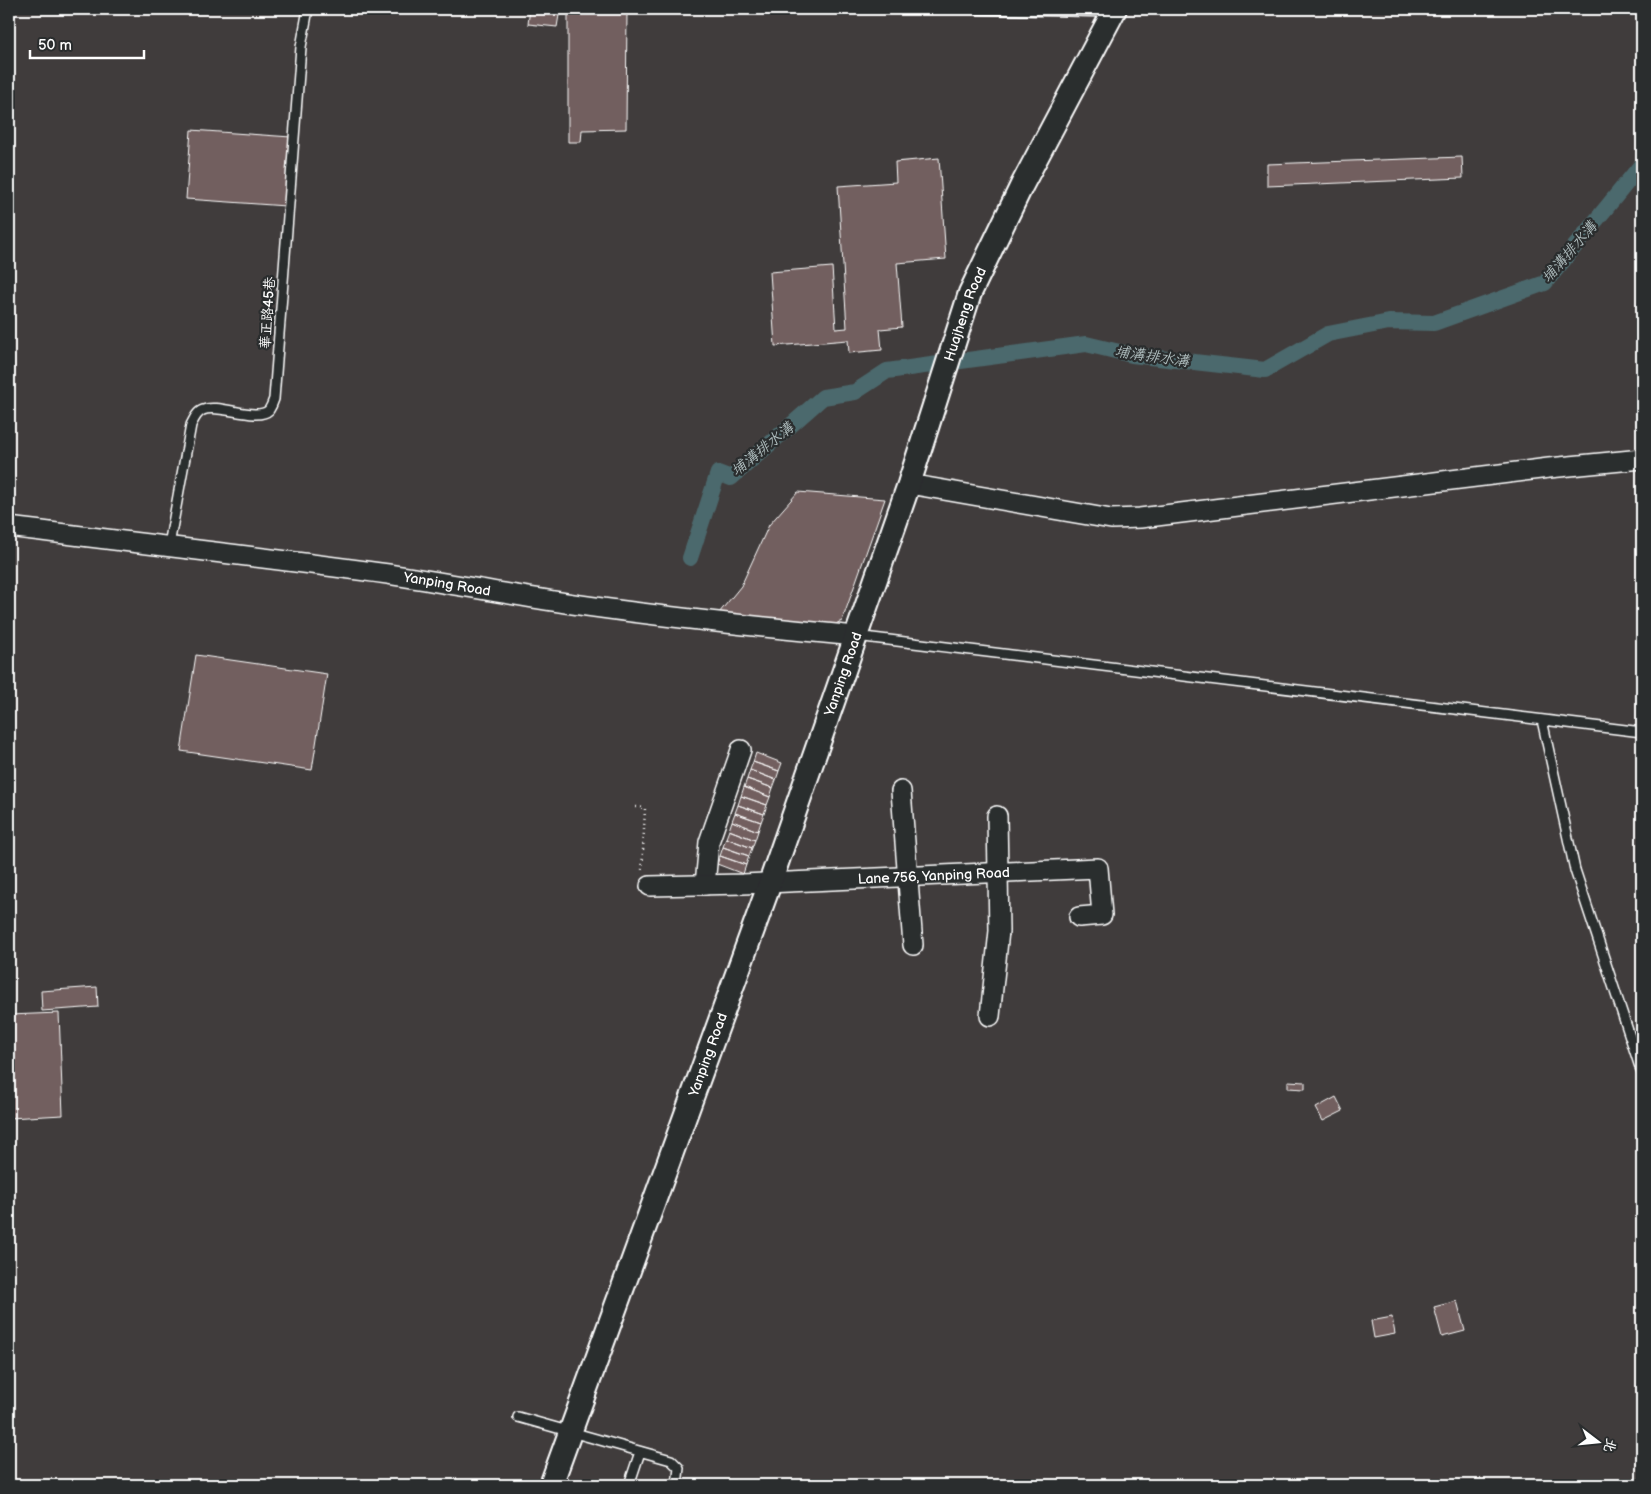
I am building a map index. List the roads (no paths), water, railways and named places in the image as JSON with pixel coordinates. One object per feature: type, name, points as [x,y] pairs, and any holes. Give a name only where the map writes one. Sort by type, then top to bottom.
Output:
[{"type":"street","name":"Huajheng Road","points":[[856,636],[909,484],[970,293],[1022,185],[1114,11]]},
{"type":"street","points":[[909,484],[1111,519],[1140,518],[1550,468],[1642,460]]},
{"type":"street","name":"Yanping Road","points":[[9,527],[169,545],[237,556],[388,574],[564,603],[702,622],[856,636],[770,882],[551,1485]]},
{"type":"street","points":[[705,885],[709,842],[741,750]]},
{"type":"street","points":[[901,791],[913,945]]},
{"type":"street","points":[[990,1016],[999,931],[997,816]]},
{"type":"street","name":"Lane 756, Yanping Road","points":[[646,881],[705,885],[1098,868],[1102,916],[1079,917]]},
{"type":"lane","name":"華正路45巷","points":[[169,545],[191,425],[197,414],[202,410],[210,408],[251,413],[264,412],[269,410],[274,399],[301,47],[308,9]]},
{"type":"lane","points":[[975,9],[1114,11]]},
{"type":"lane","points":[[856,636],[1642,732]]},
{"type":"lane","points":[[1542,720],[1575,870],[1642,1073]]},
{"type":"lane","points":[[518,1418],[671,1460],[679,1468],[677,1485]]},
{"type":"lane","points":[[629,1485],[640,1452]]},
{"type":"waterway","name":"埔溝排水溝","points":[[690,558],[718,473],[731,478],[823,397],[855,392],[887,371],[1086,344],[1132,355],[1265,370],[1328,334],[1389,322],[1434,323],[1545,283],[1642,164]]}]
